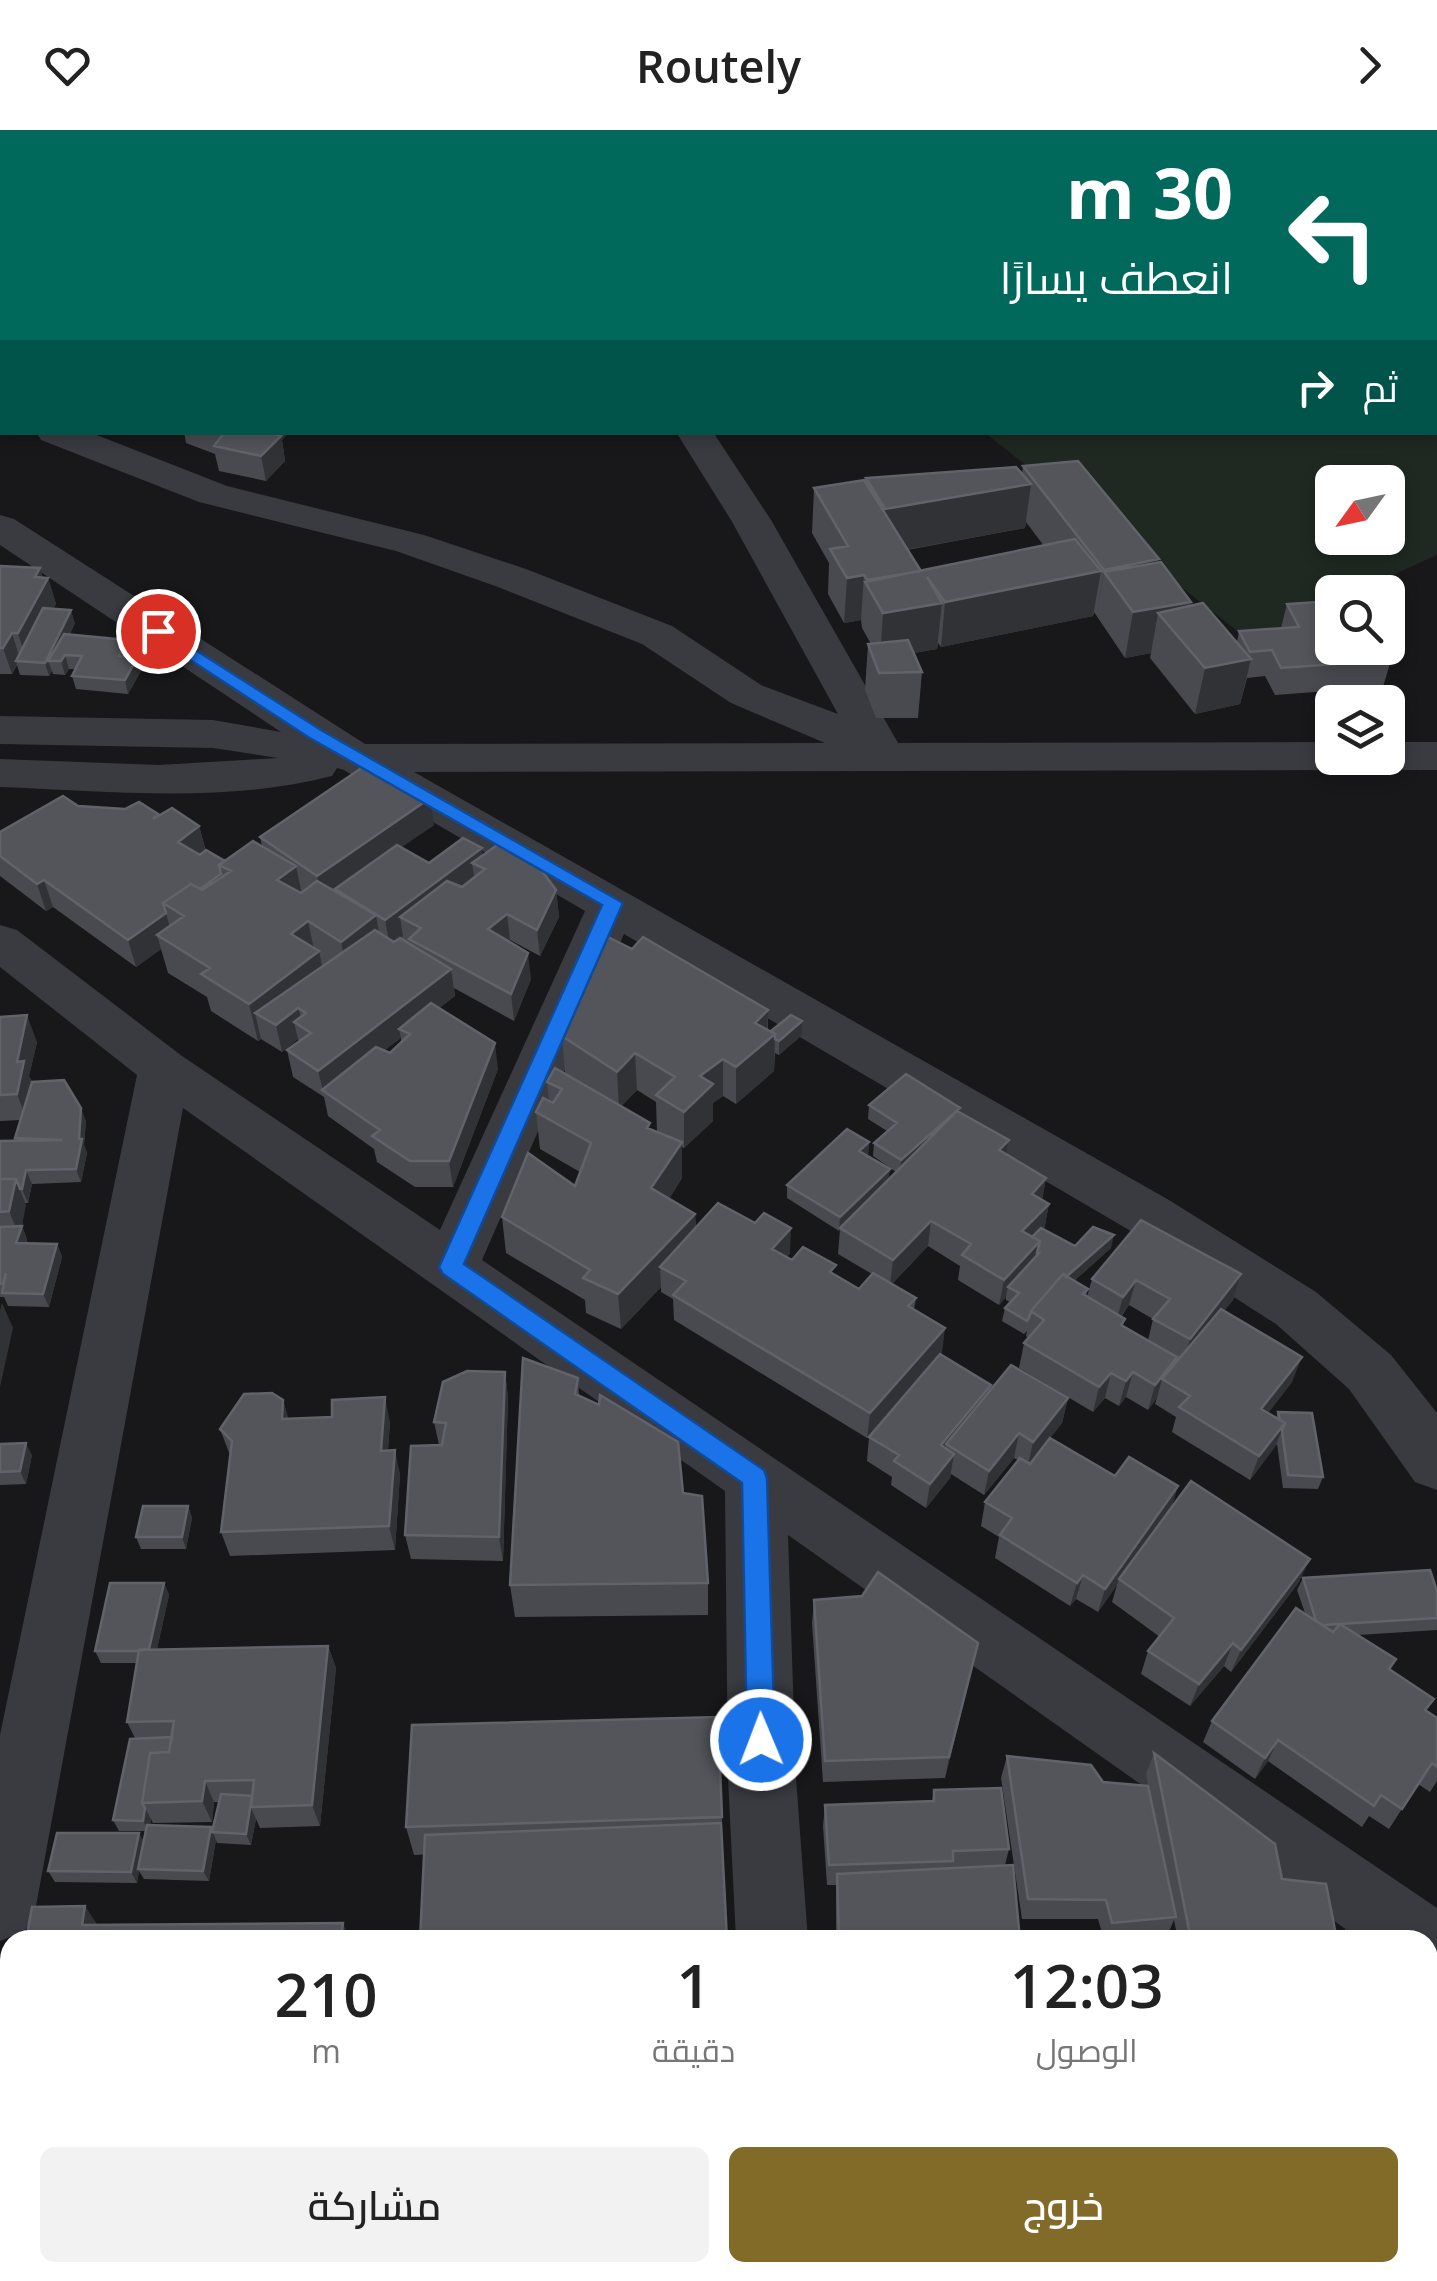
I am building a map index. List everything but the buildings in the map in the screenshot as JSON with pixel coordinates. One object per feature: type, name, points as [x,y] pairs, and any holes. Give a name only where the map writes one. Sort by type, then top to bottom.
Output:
[{"type":"street","points":[[68,435],[114,445],[212,494],[410,543],[530,585],[656,635],[746,694],[818,721],[884,757]]},
{"type":"street","points":[[696,435],[751,520],[884,757]]},
{"type":"street","points":[[0,528],[315,734],[614,903],[1132,1206],[1296,1308],[1370,1372],[1437,1464]]},
{"type":"street","points":[[0,730],[213,734],[358,758]]},
{"type":"street","points":[[0,773],[196,779],[250,776],[358,758],[1315,756]]},
{"type":"street","points":[[1405,756],[1437,756]]},
{"type":"street","points":[[451,1267],[614,903]]},
{"type":"street","points":[[0,942],[164,1069],[1408,1930]]},
{"type":"street","points":[[0,1906],[15,1736],[164,1069]]},
{"type":"street","points":[[755,1478],[762,1778],[771,1930]]},
{"type":"shaded area","points":[[988,435],[1437,435],[1437,555],[1393,575],[1315,575],[1315,611],[1250,641]]},
{"type":"route","points":[[158,631],[315,734],[614,903],[451,1267],[755,1478],[761,1740]]}]
